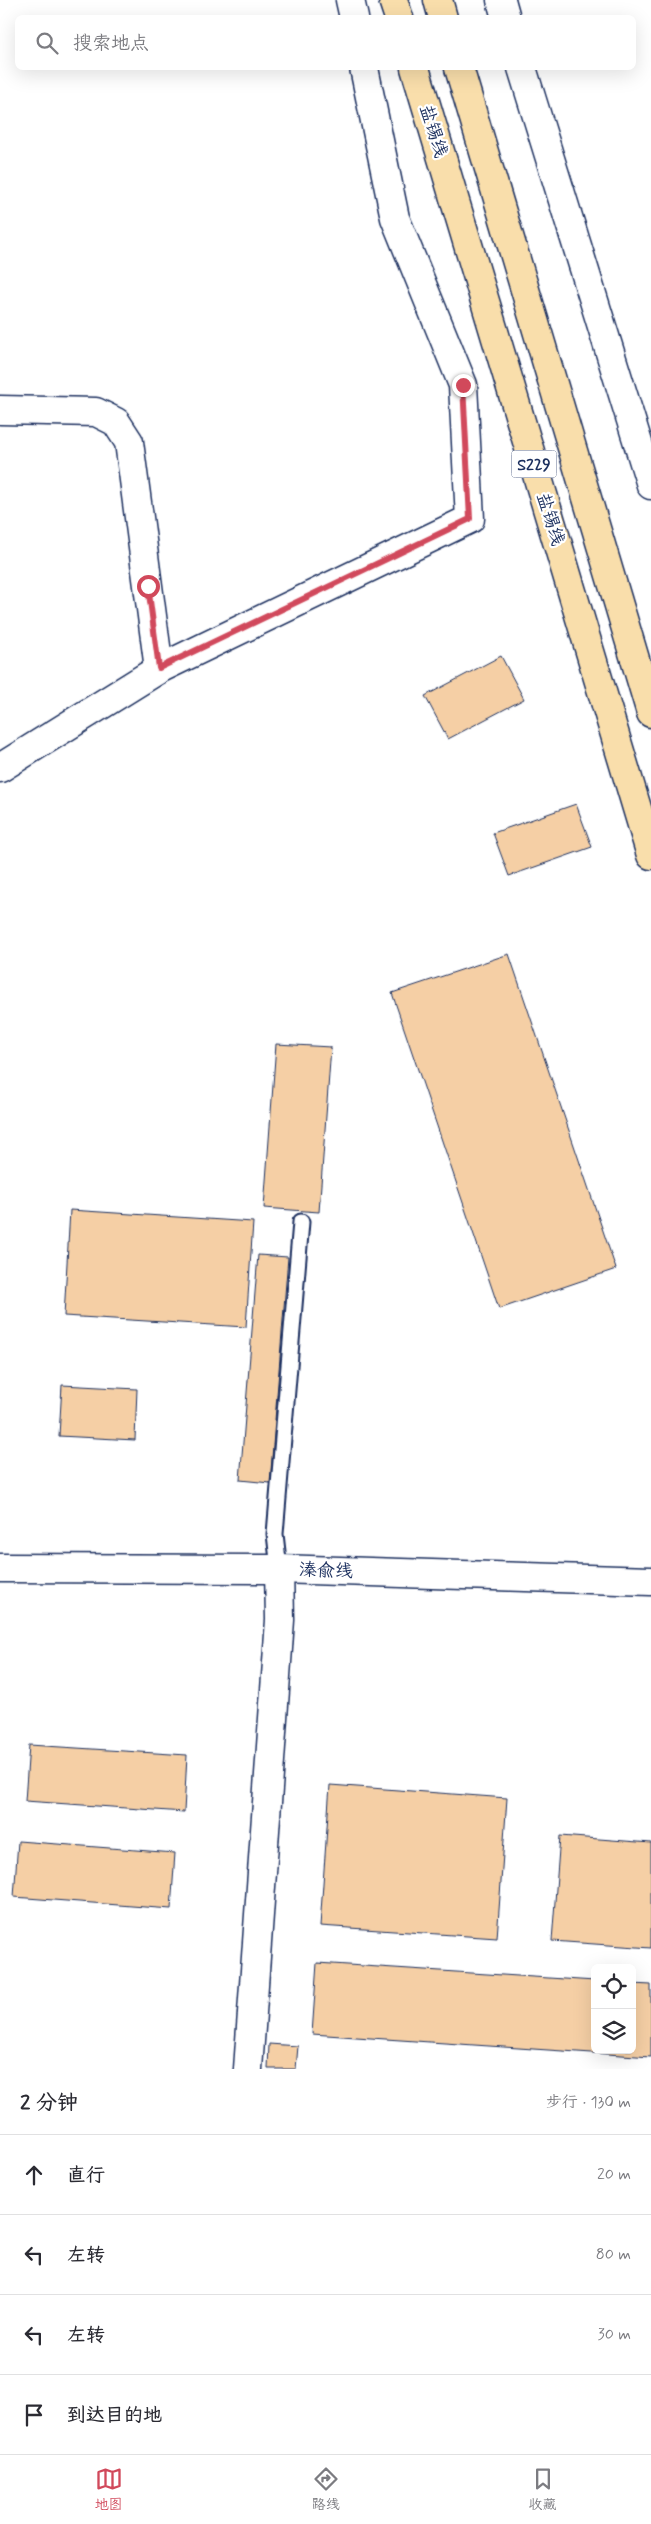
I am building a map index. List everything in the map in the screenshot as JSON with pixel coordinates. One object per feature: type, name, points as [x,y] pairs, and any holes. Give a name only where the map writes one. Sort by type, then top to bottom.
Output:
[{"type":"main road","points":[[393,0],[398,15]]},
{"type":"main road","points":[[438,0],[442,15]]},
{"type":"main road","name":"盐锡线","points":[[415,70],[651,855]]},
{"type":"main road","name":"S229","points":[[459,70],[651,713]]},
{"type":"street","points":[[350,0],[353,15]]},
{"type":"street","points":[[501,0],[505,15]]},
{"type":"street","points":[[0,768],[159,668],[470,519],[463,385],[395,218],[364,70]]},
{"type":"street","points":[[523,70],[645,442],[651,485]]},
{"type":"street","points":[[0,410],[96,412],[116,422],[129,442],[159,668]]},
{"type":"street","name":"溱俞线","points":[[0,1568],[279,1569],[651,1581]]},
{"type":"street","points":[[248,2069],[280,1620],[279,1569]]},
{"type":"lane","points":[[279,1569],[275,1534],[301,1222]]},
{"type":"building","points":[[501,656],[524,699],[448,739],[425,696]]},
{"type":"building","points":[[576,804],[592,847],[509,876],[493,833]]},
{"type":"building","points":[[509,954],[616,1269],[499,1309],[392,993]]},
{"type":"building","points":[[276,1044],[331,1047],[319,1212],[264,1208]]},
{"type":"building","points":[[70,1210],[253,1222],[246,1327],[64,1316]]},
{"type":"building","points":[[258,1255],[288,1257],[270,1483],[240,1480]]},
{"type":"building","points":[[62,1385],[137,1389],[135,1440],[59,1436]]},
{"type":"building","points":[[29,1745],[187,1755],[184,1812],[25,1801]]},
{"type":"building","points":[[330,1785],[507,1798],[497,1938],[320,1926]]},
{"type":"building","points":[[560,1836],[651,1843],[651,1948],[552,1941]]},
{"type":"building","points":[[18,1841],[175,1853],[171,1909],[14,1897]]},
{"type":"building","points":[[317,1963],[591,1981],[591,2053],[312,2034]]},
{"type":"building","points":[[636,1984],[651,1985],[651,2057],[607,2054],[636,2054]]},
{"type":"building","points":[[269,2044],[298,2046],[296,2069],[268,2069]]},
{"type":"route","points":[[148,586],[159,668],[470,519],[463,385]]}]
